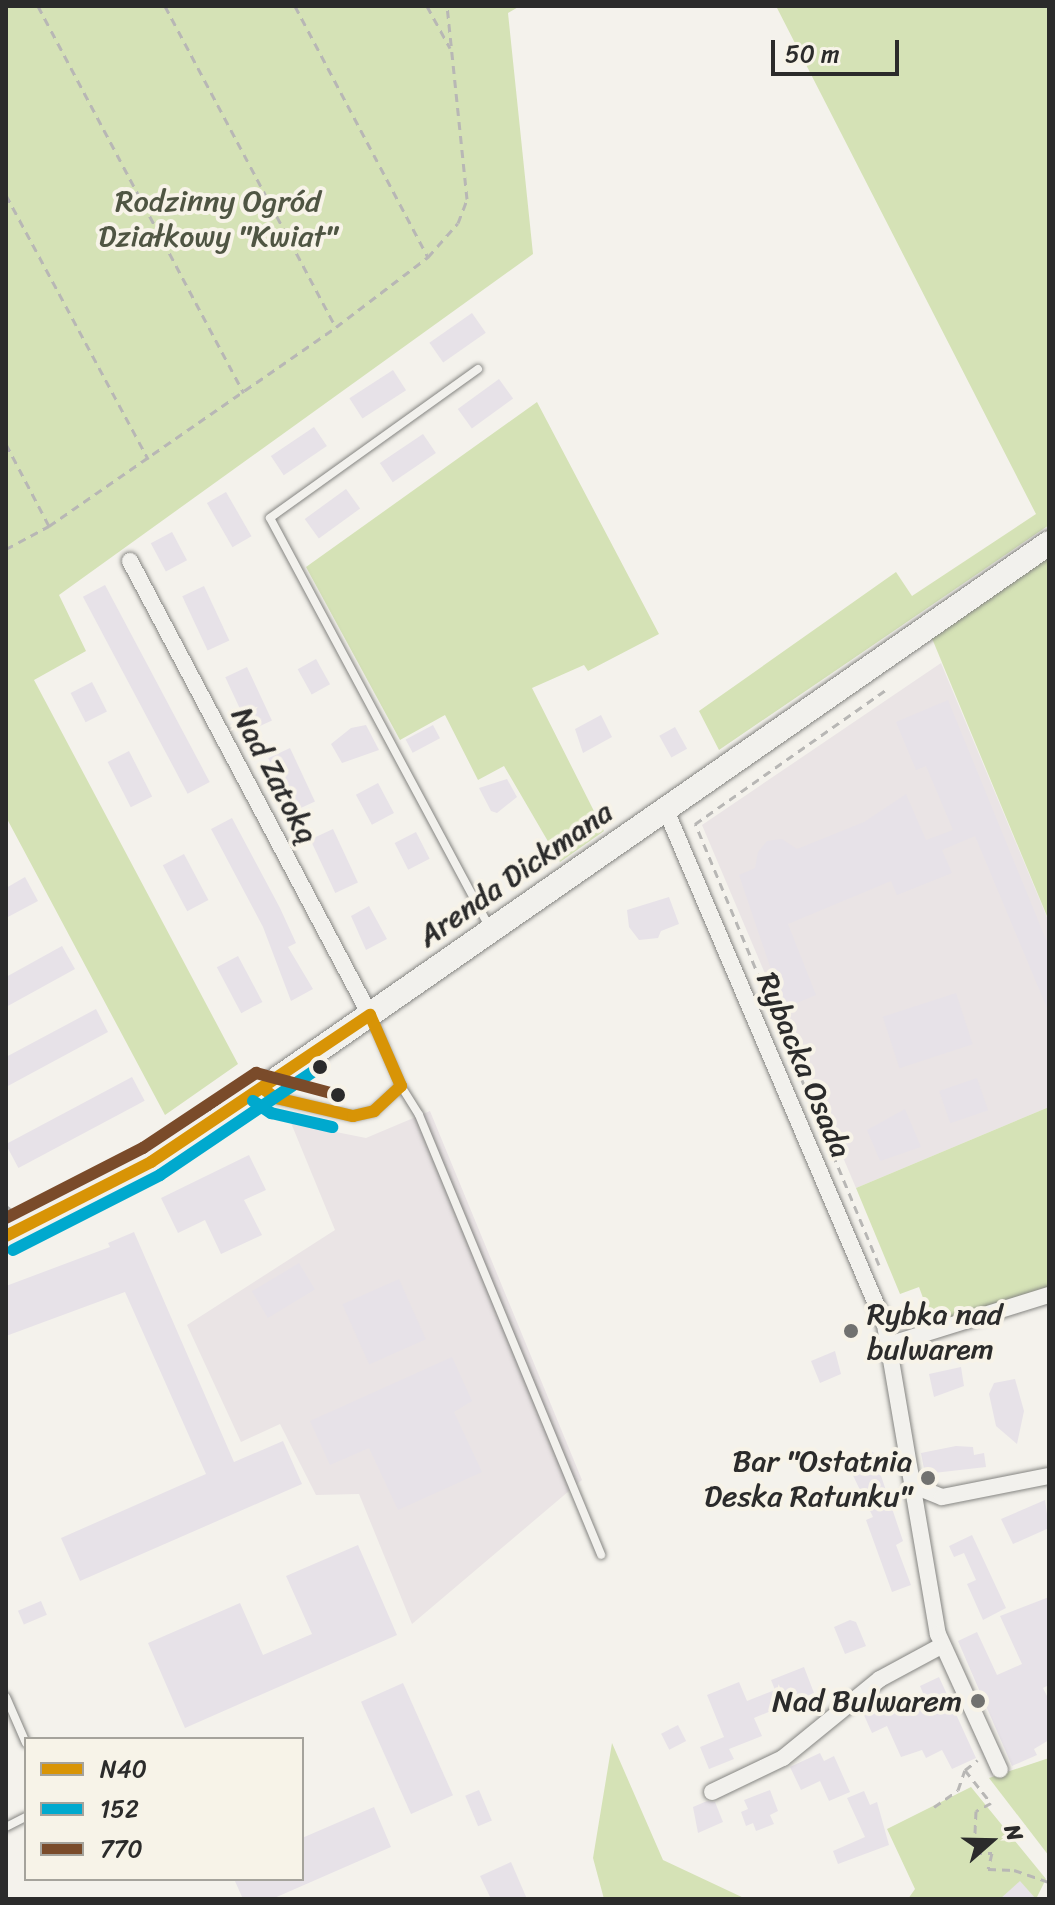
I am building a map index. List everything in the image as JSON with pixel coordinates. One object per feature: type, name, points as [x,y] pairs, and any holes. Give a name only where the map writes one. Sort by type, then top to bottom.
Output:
[{"type":"street","name":"Arenda Dickmana","points":[[8,1230],[151,1162],[370,1015],[1049,543]]},
{"type":"street","name":"Nad Zatoką","points":[[130,561],[370,1015]]},
{"type":"street","name":"Rybacka Osada","points":[[665,808],[885,1325],[941,1646],[1000,1770]]},
{"type":"street","points":[[888,1345],[1049,1295]]},
{"type":"street","points":[[912,1485],[942,1497],[1049,1476]]},
{"type":"street","points":[[712,1792],[783,1758],[880,1679],[941,1646]]},
{"type":"lane","points":[[478,369],[270,518],[491,929]]},
{"type":"lane","points":[[370,1015],[401,1086],[419,1115],[601,1555]]},
{"type":"lane","points":[[262,1088],[276,1098],[353,1116],[374,1111],[401,1086]]},
{"type":"lane","points":[[6,1697],[24,1738]]},
{"type":"lane","points":[[6,1827],[24,1818]]},
{"type":"path","points":[[38,6],[244,393]]},
{"type":"path","points":[[165,6],[336,327]]},
{"type":"path","points":[[295,6],[428,257]]},
{"type":"path","points":[[427,6],[452,51]]},
{"type":"path","points":[[6,549],[49,526],[336,327],[428,257],[458,223],[467,199],[447,6]]},
{"type":"path","points":[[6,195],[148,459]]},
{"type":"path","points":[[6,444],[49,526]]},
{"type":"path","points":[[883,1275],[695,824],[886,690]]},
{"type":"path","points":[[698,807],[705,817]]},
{"type":"path","points":[[934,1807],[958,1790],[965,1770],[991,1752]]},
{"type":"path","points":[[965,1770],[991,1803],[976,1811],[974,1853],[992,1853],[988,1869],[1014,1870],[1049,1882]]},
{"type":"shaded area","points":[[941,663],[1049,922],[1049,1107],[856,1188],[702,825]]},
{"type":"shaded area","points":[[430,1111],[582,1480],[412,1624],[359,1494],[316,1495],[280,1424],[241,1442],[187,1325],[335,1230],[291,1123],[366,1138]]},
{"type":"green space","name":"Rodzinny Ogród Działkowy \"Kwiat\"","points":[[6,6],[520,6],[508,13],[533,254],[59,595],[86,651],[34,680],[238,1064],[165,1115],[6,817]]},
{"type":"green space","points":[[776,6],[1049,6],[1049,525],[719,750],[699,711],[896,572],[912,596],[1036,514]]},
{"type":"green space","points":[[537,402],[659,634],[588,671],[584,665],[532,688],[604,831],[560,862],[504,766],[478,780],[445,715],[400,740],[306,567]]},
{"type":"green space","points":[[1049,557],[1049,921],[931,636]]},
{"type":"green space","points":[[1049,1107],[1049,1289],[933,1325],[919,1287],[900,1294],[856,1188]]},
{"type":"green space","points":[[612,1743],[663,1860],[746,1899],[604,1899],[593,1858]]},
{"type":"green space","points":[[1049,1758],[1049,1856],[989,1778]]},
{"type":"green space","points":[[971,1787],[1046,1879],[1036,1899],[908,1899],[915,1889],[887,1829]]},
{"type":"building","points":[[472,313],[486,333],[443,362],[429,343]]},
{"type":"building","points":[[393,370],[406,390],[362,418],[349,398]]},
{"type":"building","points":[[499,379],[513,398],[472,428],[458,409]]},
{"type":"building","points":[[314,427],[327,446],[284,475],[271,456]]},
{"type":"building","points":[[423,434],[436,453],[393,482],[380,463]]},
{"type":"building","points":[[346,489],[360,508],[319,538],[305,519]]},
{"type":"building","points":[[226,492],[252,536],[232,547],[207,503]]},
{"type":"building","points":[[172,532],[187,560],[166,572],[151,543]]},
{"type":"building","points":[[105,585],[210,782],[188,794],[83,597]]},
{"type":"building","points":[[204,586],[229,640],[208,651],[182,596]]},
{"type":"building","points":[[316,659],[330,684],[312,695],[298,669]]},
{"type":"building","points":[[247,667],[272,720],[250,731],[225,677]]},
{"type":"building","points":[[92,682],[107,711],[86,722],[71,693]]},
{"type":"building","points":[[948,700],[1049,947],[1049,1013],[975,836],[942,850],[952,873],[897,895],[891,881],[788,924],[816,995],[784,1008],[739,875],[755,868],[758,852],[767,841],[782,839],[797,849],[864,822],[906,794],[926,840],[953,830],[926,766],[916,770],[896,722]]},
{"type":"building","points":[[601,715],[612,737],[583,753],[575,729]]},
{"type":"building","points":[[366,725],[379,750],[342,763],[331,744],[351,728]]},
{"type":"building","points":[[433,725],[440,738],[413,753],[406,740]]},
{"type":"building","points":[[675,727],[687,749],[671,758],[659,736]]},
{"type":"building","points":[[290,748],[315,801],[293,812],[268,758]]},
{"type":"building","points":[[129,751],[152,796],[131,807],[108,762]]},
{"type":"building","points":[[507,779],[517,797],[497,813],[491,811],[479,788]]},
{"type":"building","points":[[378,783],[394,813],[372,825],[356,795]]},
{"type":"building","points":[[232,818],[280,908],[296,943],[288,947],[313,989],[291,1001],[263,927],[211,829]]},
{"type":"building","points":[[333,829],[358,882],[335,893],[310,840]]},
{"type":"building","points":[[416,832],[430,859],[408,870],[395,843]]},
{"type":"building","points":[[184,854],[208,900],[187,911],[163,865]]},
{"type":"building","points":[[25,877],[38,901],[6,918],[6,888]]},
{"type":"building","points":[[669,897],[679,924],[661,931],[658,938],[639,940],[629,927],[627,910]]},
{"type":"building","points":[[369,906],[387,939],[366,950],[351,916]]},
{"type":"building","points":[[62,946],[75,969],[6,1007],[6,977]]},
{"type":"building","points":[[238,956],[262,1002],[241,1013],[217,967]]},
{"type":"building","points":[[956,993],[973,1044],[899,1068],[883,1017]]},
{"type":"building","points":[[96,1009],[108,1032],[6,1087],[6,1057]]},
{"type":"building","points":[[132,1077],[145,1101],[18,1168],[6,1144]]},
{"type":"building","points":[[977,1078],[988,1110],[950,1123],[939,1091]]},
{"type":"building","points":[[905,1109],[921,1147],[880,1161],[867,1130]]},
{"type":"building","points":[[249,1155],[266,1190],[244,1200],[262,1235],[221,1254],[205,1220],[178,1233],[161,1198]]},
{"type":"building","points":[[134,1232],[234,1462],[283,1441],[302,1484],[80,1581],[61,1538],[206,1474],[125,1292],[6,1336],[6,1286],[110,1247],[108,1243]]},
{"type":"building","points":[[299,1263],[315,1290],[268,1318],[252,1291]]},
{"type":"building","points":[[399,1279],[426,1339],[369,1365],[342,1304]]},
{"type":"building","points":[[835,1351],[841,1374],[820,1383],[811,1361]]},
{"type":"building","points":[[452,1357],[472,1401],[454,1412],[482,1472],[398,1510],[369,1448],[330,1465],[310,1421]]},
{"type":"building","points":[[961,1367],[964,1386],[934,1397],[929,1374]]},
{"type":"building","points":[[1015,1379],[1024,1411],[1017,1444],[996,1426],[989,1394],[994,1383]]},
{"type":"building","points":[[956,1446],[973,1447],[974,1455],[984,1453],[986,1467],[925,1474],[921,1453]]},
{"type":"building","points":[[873,1452],[903,1541],[896,1545],[911,1585],[892,1592],[866,1520],[873,1517],[847,1463]]},
{"type":"building","points":[[1045,1500],[1049,1528],[1013,1544],[1001,1519]]},
{"type":"building","points":[[972,1535],[1006,1608],[983,1620],[967,1584],[976,1580],[964,1553],[954,1557],[949,1546]]},
{"type":"building","points":[[358,1545],[397,1635],[185,1728],[148,1643],[240,1603],[263,1655],[312,1634],[286,1576]]},
{"type":"building","points":[[1049,1597],[1049,1685],[1043,1688],[1049,1700],[1049,1740],[1034,1749],[1037,1755],[1012,1766],[958,1641],[977,1632],[997,1675],[1022,1664],[1000,1616]]},
{"type":"building","points":[[41,1601],[47,1615],[24,1625],[18,1611]]},
{"type":"building","points":[[850,1620],[856,1622],[866,1646],[845,1654],[834,1627]]},
{"type":"building","points":[[804,1667],[814,1693],[754,1718],[762,1736],[729,1749],[734,1759],[709,1769],[700,1747],[724,1737],[707,1695],[739,1682],[747,1701],[775,1690],[771,1680]]},
{"type":"building","points":[[939,1677],[976,1758],[952,1769],[942,1750],[926,1758],[922,1750],[901,1757],[887,1726],[872,1733],[863,1713],[923,1693],[920,1686]]},
{"type":"building","points":[[403,1683],[453,1795],[411,1814],[361,1702]]},
{"type":"building","points":[[678,1725],[686,1741],[669,1750],[661,1734]]},
{"type":"building","points":[[820,1753],[824,1761],[834,1756],[850,1792],[829,1801],[820,1781],[801,1790],[790,1767]]},
{"type":"building","points":[[479,1790],[492,1820],[478,1826],[465,1796]]},
{"type":"building","points":[[770,1790],[778,1811],[770,1815],[774,1824],[756,1831],[753,1823],[746,1826],[741,1812],[748,1809],[744,1800]]},
{"type":"building","points":[[864,1791],[870,1805],[877,1802],[889,1845],[838,1864],[833,1851],[865,1837],[847,1798]]},
{"type":"building","points":[[707,1801],[715,1802],[723,1822],[698,1833],[693,1807]]},
{"type":"building","points":[[374,1807],[391,1847],[272,1899],[243,1899],[235,1881],[304,1881],[304,1837]]},
{"type":"building","points":[[511,1862],[527,1899],[491,1899],[480,1876]]},
{"type":"building","points":[[1020,1881],[1036,1899],[1000,1899]]},
{"type":"transit line","name":"N40","points":[[262,1088],[276,1098],[353,1116],[374,1111],[401,1086],[370,1015]]},
{"type":"transit line","name":"N40","points":[[6,1236],[151,1162],[370,1015]]},
{"type":"transit line","name":"152","points":[[13,1250],[160,1175],[320,1067]]},
{"type":"transit line","name":"770","points":[[6,1218],[143,1148],[256,1073],[338,1095]]},
{"type":"transit line","name":"152","points":[[253,1101],[271,1113],[332,1127]]},
{"type":"place","name":"Rybka nad bulwarem","points":[[851,1331]]},
{"type":"place","name":"Bar \"Ostatnia Deska Ratunku\"","points":[[928,1478]]},
{"type":"place","name":"Nad Bulwarem","points":[[978,1701]]}]
